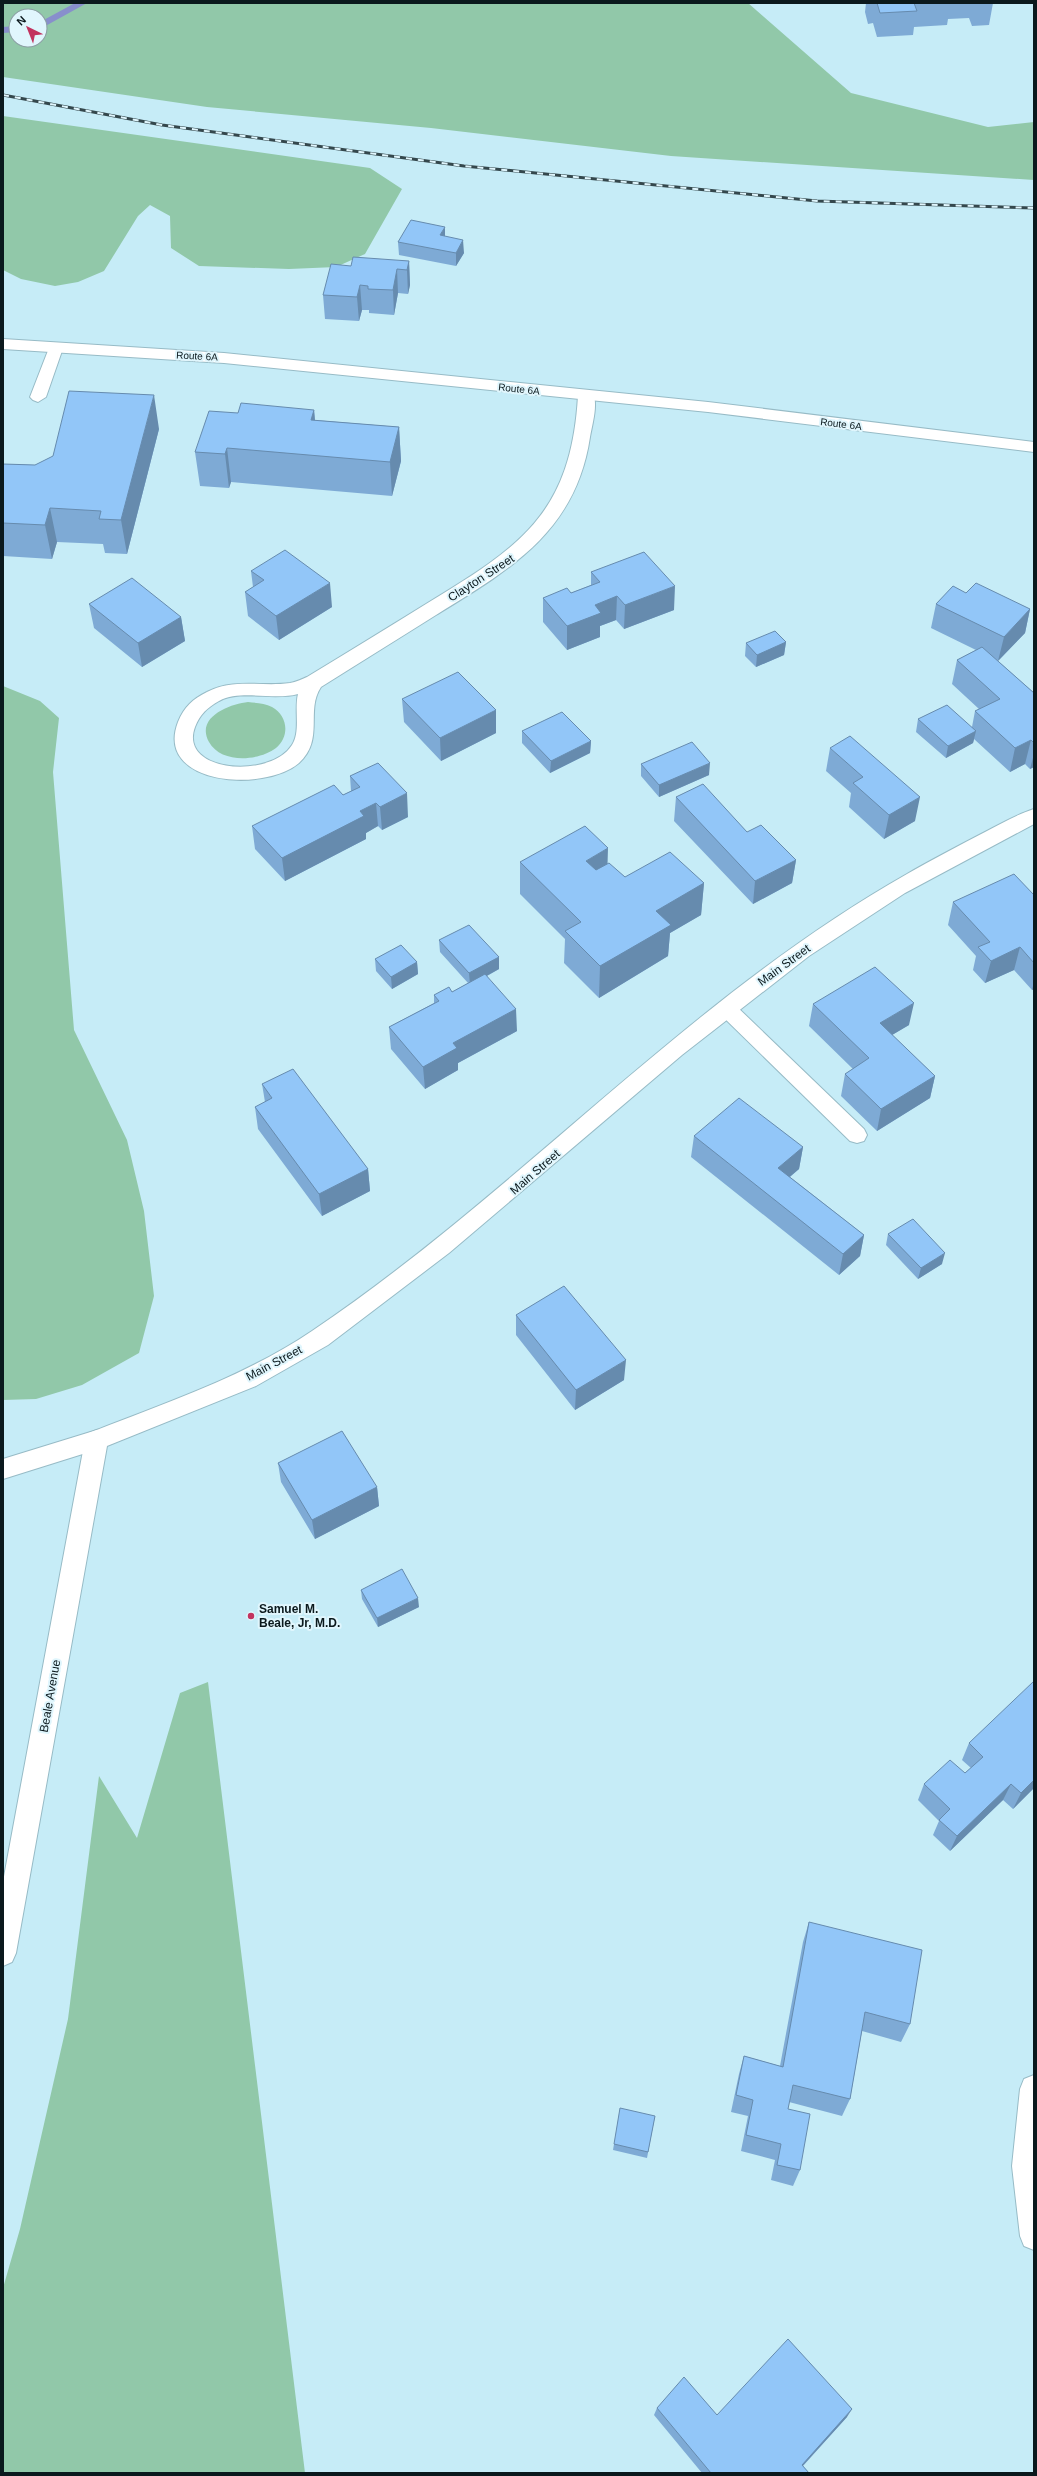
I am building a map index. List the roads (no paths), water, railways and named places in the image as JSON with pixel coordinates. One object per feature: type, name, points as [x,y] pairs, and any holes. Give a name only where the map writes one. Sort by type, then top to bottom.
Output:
[{"type":"main road","name":"Route 6A","points":[[3,344],[224,358],[586,396],[708,407],[1034,447]]},
{"type":"main road","name":"Clayton Street","points":[[314,682],[306,697],[307,732],[302,746],[292,758],[277,768],[259,774],[240,776],[220,774],[202,766],[189,754],[183,740],[184,725],[193,711],[207,699],[226,691],[247,688],[293,689],[314,682],[516,556],[554,512],[567,486],[578,451],[585,416],[586,396]]},
{"type":"main road","name":"Main Street","points":[[3,1469],[97,1440],[188,1404],[298,1353],[431,1256],[505,1197],[726,1008],[772,972],[872,903],[935,866],[1034,816]]},
{"type":"main road","name":"Beale Avenue","points":[[3,1953],[97,1440]]},
{"type":"main road","points":[[1034,2090],[1026,2166],[1034,2236]]},
{"type":"lane","points":[[38,397],[56,348]]},
{"type":"lane","points":[[726,1008],[856,1135]]},
{"type":"waterway","points":[[48,22],[82,3]]},
{"type":"waterway","points":[[3,30],[8,30]]},
{"type":"railway","points":[[3,95],[162,125],[464,166],[817,201],[1034,208]]},
{"type":"place","name":"Samuel M. Beale, Jr, M.D.","points":[[251,1616]]}]
